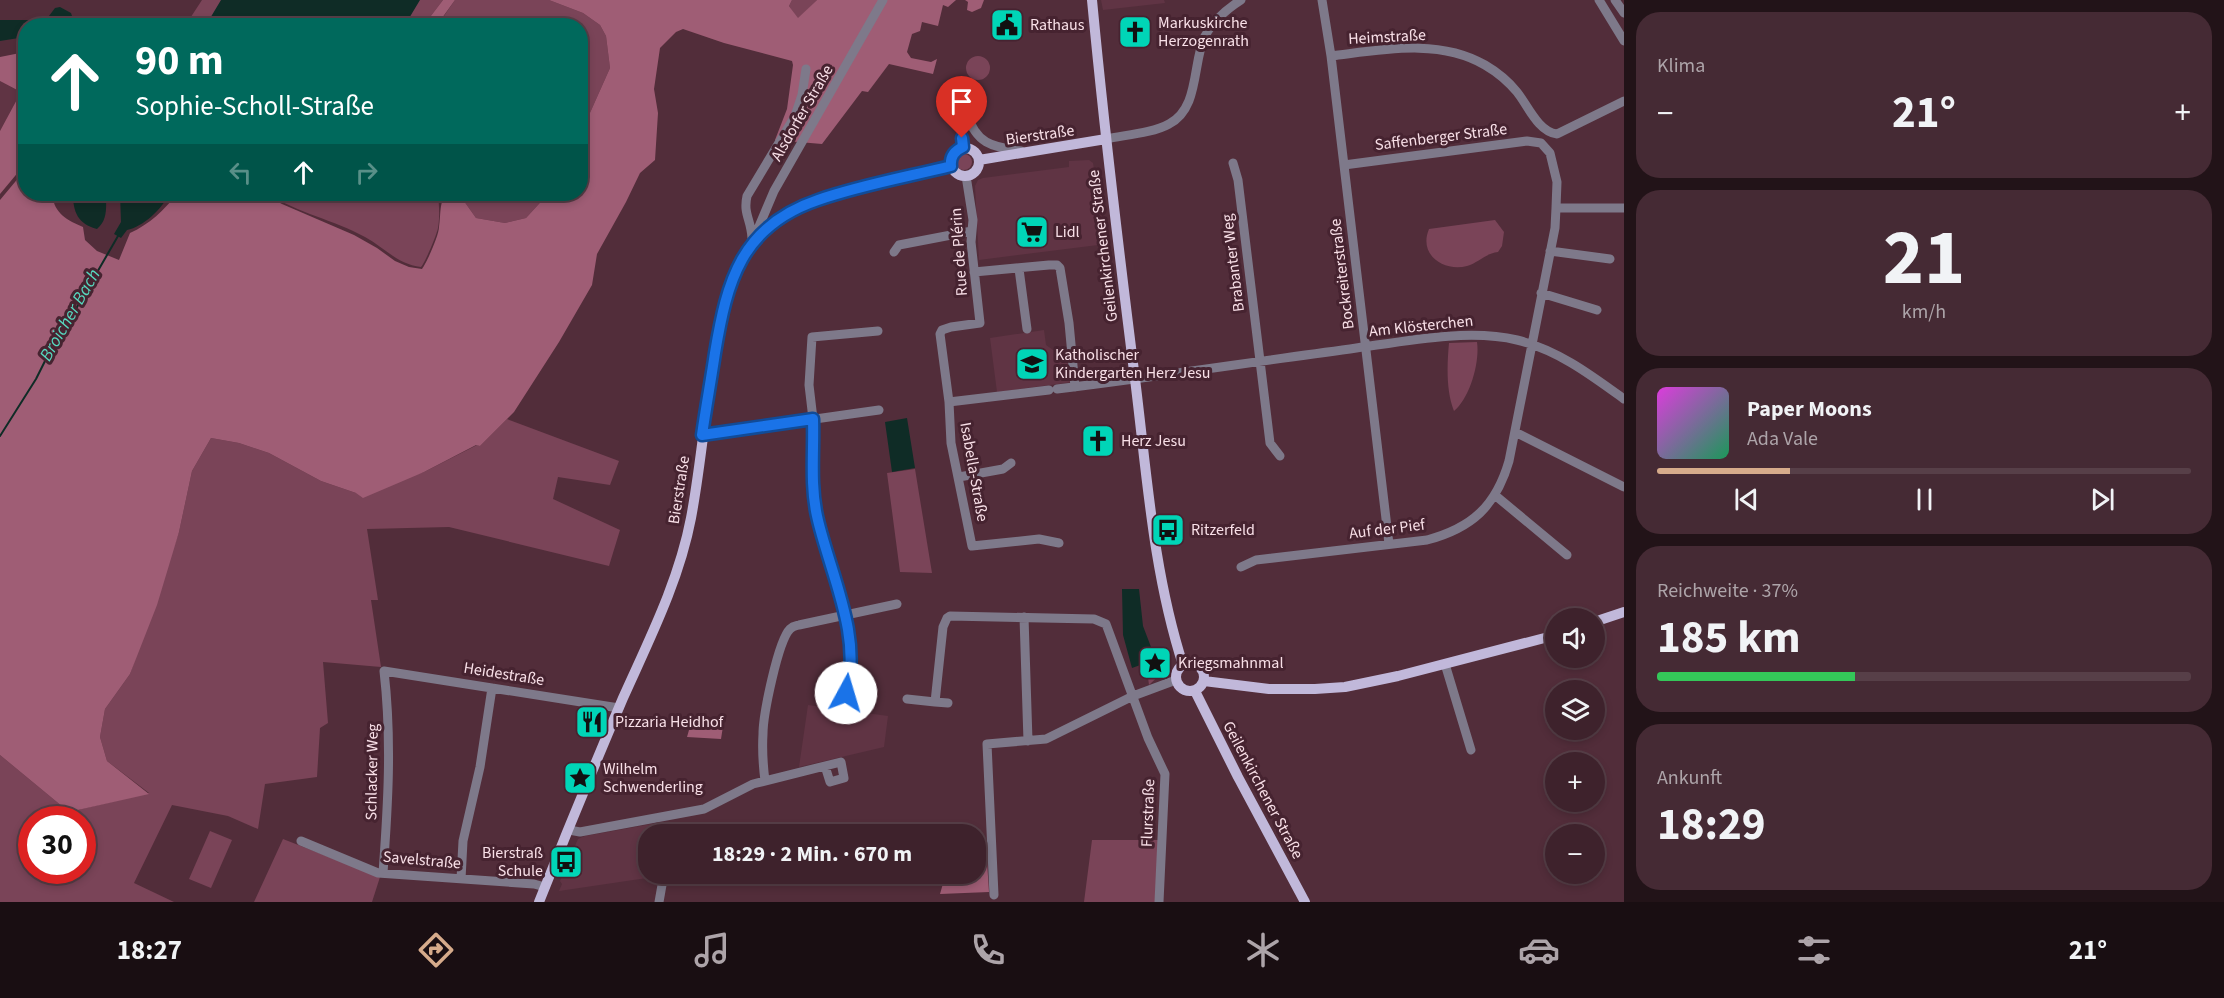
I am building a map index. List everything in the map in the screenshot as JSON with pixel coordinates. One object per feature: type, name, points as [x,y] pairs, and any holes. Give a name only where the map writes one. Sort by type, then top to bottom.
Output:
[{"type":"main road","name":"Geilenkirchener Straße","points":[[1092,0],[1106,140],[1156,551],[1170,617],[1184,665]]},
{"type":"main road","name":"Bierstraße","points":[[979,160],[1106,140]]},
{"type":"main road","points":[[963,147],[972,149],[979,160],[977,169],[966,176],[957,174],[950,161],[954,152],[963,147]]},
{"type":"main road","name":"Bierstraße","points":[[539,902],[679,564],[691,518],[702,435],[725,302],[736,269],[752,243],[772,224],[795,209],[818,200],[951,166]]},
{"type":"main road","points":[[1605,618],[1624,612]]},
{"type":"main road","points":[[1204,681],[1269,689],[1326,689],[1367,683],[1545,638]]},
{"type":"main road","points":[[1193,663],[1201,668],[1204,681],[1195,691],[1190,692],[1181,688],[1176,680],[1177,671],[1184,665],[1193,663]]},
{"type":"main road","name":"Geilenkirchener Straße","points":[[1195,691],[1305,902]]},
{"type":"street","name":"Alsdorfer Straße","points":[[752,243],[774,191],[883,0]]},
{"type":"street","points":[[1106,140],[1167,126],[1178,117],[1191,95],[1204,38],[1215,22],[1241,0]]},
{"type":"street","name":"Bockreiterstraße","points":[[1323,0],[1389,544]]},
{"type":"street","points":[[1599,0],[1624,41]]},
{"type":"street","points":[[1615,0],[1624,13]]},
{"type":"street","name":"Heimstraße","points":[[1331,56],[1408,47],[1436,49],[1468,57],[1483,63],[1503,78],[1548,131],[1557,134],[1624,101]]},
{"type":"street","points":[[752,243],[752,224],[744,210],[747,196],[795,116],[802,95],[806,69]]},
{"type":"street","points":[[963,147],[962,125],[968,109],[973,130],[985,142],[1003,149],[1029,152]]},
{"type":"street","name":"Saffenberger Straße","points":[[1344,165],[1527,141],[1541,143]]},
{"type":"street","name":"Auf der Pief","points":[[1240,567],[1256,560],[1427,540],[1449,533],[1475,518],[1496,496],[1504,477],[1515,432],[1533,344],[1556,208],[1557,182],[1554,165],[1548,149],[1541,143]]},
{"type":"street","name":"Brabanter Weg","points":[[1233,163],[1238,180],[1270,443],[1280,456]]},
{"type":"street","name":"Rue de Plérin","points":[[949,402],[940,334],[942,330],[951,327],[980,323],[974,272],[972,231],[974,220],[966,176]]},
{"type":"street","points":[[1556,208],[1624,208]]},
{"type":"street","points":[[894,252],[899,245],[972,231]]},
{"type":"street","points":[[1550,251],[1610,259]]},
{"type":"street","points":[[974,272],[1057,265],[1062,272],[1075,387]]},
{"type":"street","points":[[1019,269],[1027,329]]},
{"type":"street","points":[[1541,293],[1597,310]]},
{"type":"street","points":[[842,702],[848,687],[849,667],[845,614],[817,515],[812,465],[813,419],[809,385],[812,337],[878,331]]},
{"type":"street","name":"Am Klösterchen","points":[[949,402],[1366,347],[1479,335],[1503,337],[1533,344],[1583,369],[1624,399]]},
{"type":"street","name":"Isabella-Straße","points":[[949,402],[951,443],[972,546],[1040,539],[1059,543]]},
{"type":"street","points":[[702,435],[879,410]]},
{"type":"street","points":[[1515,432],[1624,488]]},
{"type":"street","points":[[959,477],[1003,469],[1011,463]]},
{"type":"street","points":[[1496,496],[1567,555]]},
{"type":"street","points":[[765,781],[762,763],[766,707],[776,664],[788,631],[799,625],[897,604]]},
{"type":"street","points":[[935,702],[943,627],[947,618],[954,615],[1024,617],[1028,741]]},
{"type":"street","name":"Flurstraße","points":[[1024,617],[1094,619],[1106,624],[1165,774],[1159,902]]},
{"type":"street","points":[[1444,664],[1472,750]]},
{"type":"street","name":"Heidestraße","points":[[384,671],[619,708]]},
{"type":"street","name":"Schlacker Weg","points":[[383,873],[390,769],[389,720],[384,671]]},
{"type":"street","points":[[994,895],[987,744],[1028,741],[1056,735],[1133,696],[1176,680]]},
{"type":"street","points":[[461,879],[463,842],[480,767],[492,688]]},
{"type":"street","points":[[908,699],[948,704]]},
{"type":"street","points":[[569,830],[580,832],[704,809],[753,784],[825,766]]},
{"type":"street","name":"Savelstraße","points":[[301,841],[383,873],[534,884],[545,887]]},
{"type":"street","points":[[658,902],[662,885]]},
{"type":"shaded area","points":[[202,0],[443,0],[429,18],[190,18]]},
{"type":"shaded area","points":[[221,0],[420,0],[409,18],[210,18]]},
{"type":"shaded area","points":[[443,0],[455,0],[442,18],[429,18]]},
{"type":"shaded area","points":[[455,0],[549,0],[583,13],[600,25],[606,36],[610,68],[588,117],[588,18],[443,18]]},
{"type":"shaded area","points":[[549,0],[792,0],[789,6],[798,18],[817,0],[956,0],[948,7],[943,5],[938,26],[922,22],[920,31],[912,34],[907,52],[911,58],[931,62],[937,59],[933,74],[889,64],[868,92],[862,91],[822,144],[775,140],[787,109],[792,61],[724,43],[683,29],[676,32],[660,48],[654,89],[658,113],[655,160],[640,173],[597,254],[592,285],[559,342],[514,412],[480,446],[476,445],[424,472],[363,498],[356,493],[321,481],[269,453],[239,443],[211,438],[192,471],[179,532],[157,605],[130,674],[105,709],[100,737],[107,761],[149,794],[96,806],[62,806],[0,755],[0,200],[18,178],[18,201],[53,201],[62,215],[83,227],[85,240],[97,251],[119,260],[130,233],[156,216],[171,201],[276,201],[354,235],[395,261],[422,269],[437,236],[442,201],[464,201],[476,218],[505,223],[526,218],[542,201],[588,201],[588,117],[610,68],[606,36],[600,25],[583,13]]},
{"type":"shaded area","points":[[792,0],[817,0],[798,19],[789,6]]},
{"type":"shaded area","points":[[965,0],[984,0],[981,8],[972,12],[967,10],[968,2]]},
{"type":"shaded area","points":[[1101,0],[1164,0],[1165,3],[1103,10]]},
{"type":"shaded area","points":[[60,7],[71,13],[73,18],[44,18],[55,8]]},
{"type":"shaded area","points":[[0,20],[18,20],[18,38],[0,41]]},
{"type":"shaded area","points":[[18,53],[18,90],[0,81],[0,57]]},
{"type":"shaded area","points":[[978,56],[987,59],[990,68],[987,77],[978,80],[969,77],[966,68],[969,59]]},
{"type":"shaded area","points":[[0,81],[18,90],[18,98],[0,131]]},
{"type":"shaded area","points":[[18,98],[18,172],[0,194],[0,131]]},
{"type":"shaded area","points":[[964,154],[970,156],[972,162],[970,168],[964,170],[958,168],[956,162],[958,156]]},
{"type":"shaded area","points":[[1089,160],[1093,163],[1106,244],[979,260],[975,186],[978,180],[1069,167],[1069,161]]},
{"type":"shaded area","points":[[74,201],[106,201],[105,217],[101,225],[97,229],[85,224],[78,216]]},
{"type":"shaded area","points":[[120,201],[165,201],[152,216],[127,230],[121,238],[114,234],[121,222]]},
{"type":"shaded area","points":[[280,201],[438,201],[438,228],[421,267],[405,263],[353,231]]},
{"type":"shaded area","points":[[464,201],[542,201],[526,218],[505,223],[476,218]]},
{"type":"shaded area","points":[[1495,220],[1504,232],[1502,246],[1498,252],[1471,265],[1458,267],[1442,264],[1430,254],[1427,247],[1429,229]]},
{"type":"shaded area","name":"Katholischer Kindergarten Herz Jesu","points":[[1044,330],[1046,345],[1053,350],[1069,348],[1073,382],[997,392],[990,338]]},
{"type":"shaded area","points":[[1477,342],[1478,350],[1473,379],[1465,398],[1454,411],[1448,386],[1449,343]]},
{"type":"shaded area","points":[[907,418],[915,468],[892,472],[885,422]]},
{"type":"shaded area","points":[[507,419],[619,461],[610,485],[558,477],[553,499],[620,530],[609,566],[449,527],[367,529],[378,600],[371,600],[381,667],[323,662],[328,723],[320,728],[317,777],[265,784],[258,829],[228,816],[172,805],[134,883],[174,902],[0,902],[0,755],[62,806],[18,806],[18,884],[96,884],[94,806],[149,793],[107,761],[100,737],[105,709],[130,674],[179,532],[192,471],[211,438],[239,443],[269,453],[321,481],[356,493],[424,472],[477,445],[480,446]]},
{"type":"shaded area","points":[[915,469],[932,573],[900,572],[887,473]]},
{"type":"shaded area","points":[[1122,589],[1139,589],[1143,626],[1151,647],[1140,650],[1143,664],[1132,668],[1123,635]]},
{"type":"shaded area","points":[[1166,653],[1167,668],[1149,685],[1145,655]]},
{"type":"shaded area","points":[[808,705],[888,716],[884,747],[799,767]]},
{"type":"shaded area","points":[[724,720],[721,739],[687,737],[691,723]]},
{"type":"shaded area","points":[[638,826],[638,879],[559,891],[562,884],[560,881],[578,839]]},
{"type":"shaded area","points":[[210,831],[232,840],[211,888],[189,879]]},
{"type":"shaded area","points":[[283,839],[380,877],[372,902],[254,902]]},
{"type":"shaded area","points":[[1092,840],[1159,840],[1155,902],[1084,902]]},
{"type":"shaded area","points":[[986,846],[989,892],[940,894],[943,884],[986,884]]},
{"type":"waterway","name":"Broicher Bach","points":[[0,436],[36,379],[59,330],[69,321],[118,236]]},
{"type":"place","name":"Rathaus","points":[[1007,25]]},
{"type":"place","name":"Markuskirche Herzogenrath","points":[[1135,32]]},
{"type":"place","name":"Lidl","points":[[1032,232]]},
{"type":"place","name":"Katholischer Kindergarten Herz Jesu","points":[[1032,364]]},
{"type":"place","name":"Herz Jesu","points":[[1098,441]]},
{"type":"place","name":"Ritzerfeld","points":[[1168,530]]},
{"type":"place","name":"Kriegsmahnmal","points":[[1155,663]]},
{"type":"place","name":"Pizzaria Heidhof","points":[[592,722]]},
{"type":"place","name":"Wilhelm Schwenderling","points":[[580,778]]},
{"type":"place","name":"Bierstraß Schule","points":[[566,862]]},
{"type":"route","points":[[846,693],[849,667],[848,632],[838,584],[830,564],[817,515],[812,465],[813,419],[702,435],[721,317],[736,269],[752,243],[772,224],[795,209],[818,200],[951,166],[951,156],[963,147],[962,138]]}]
